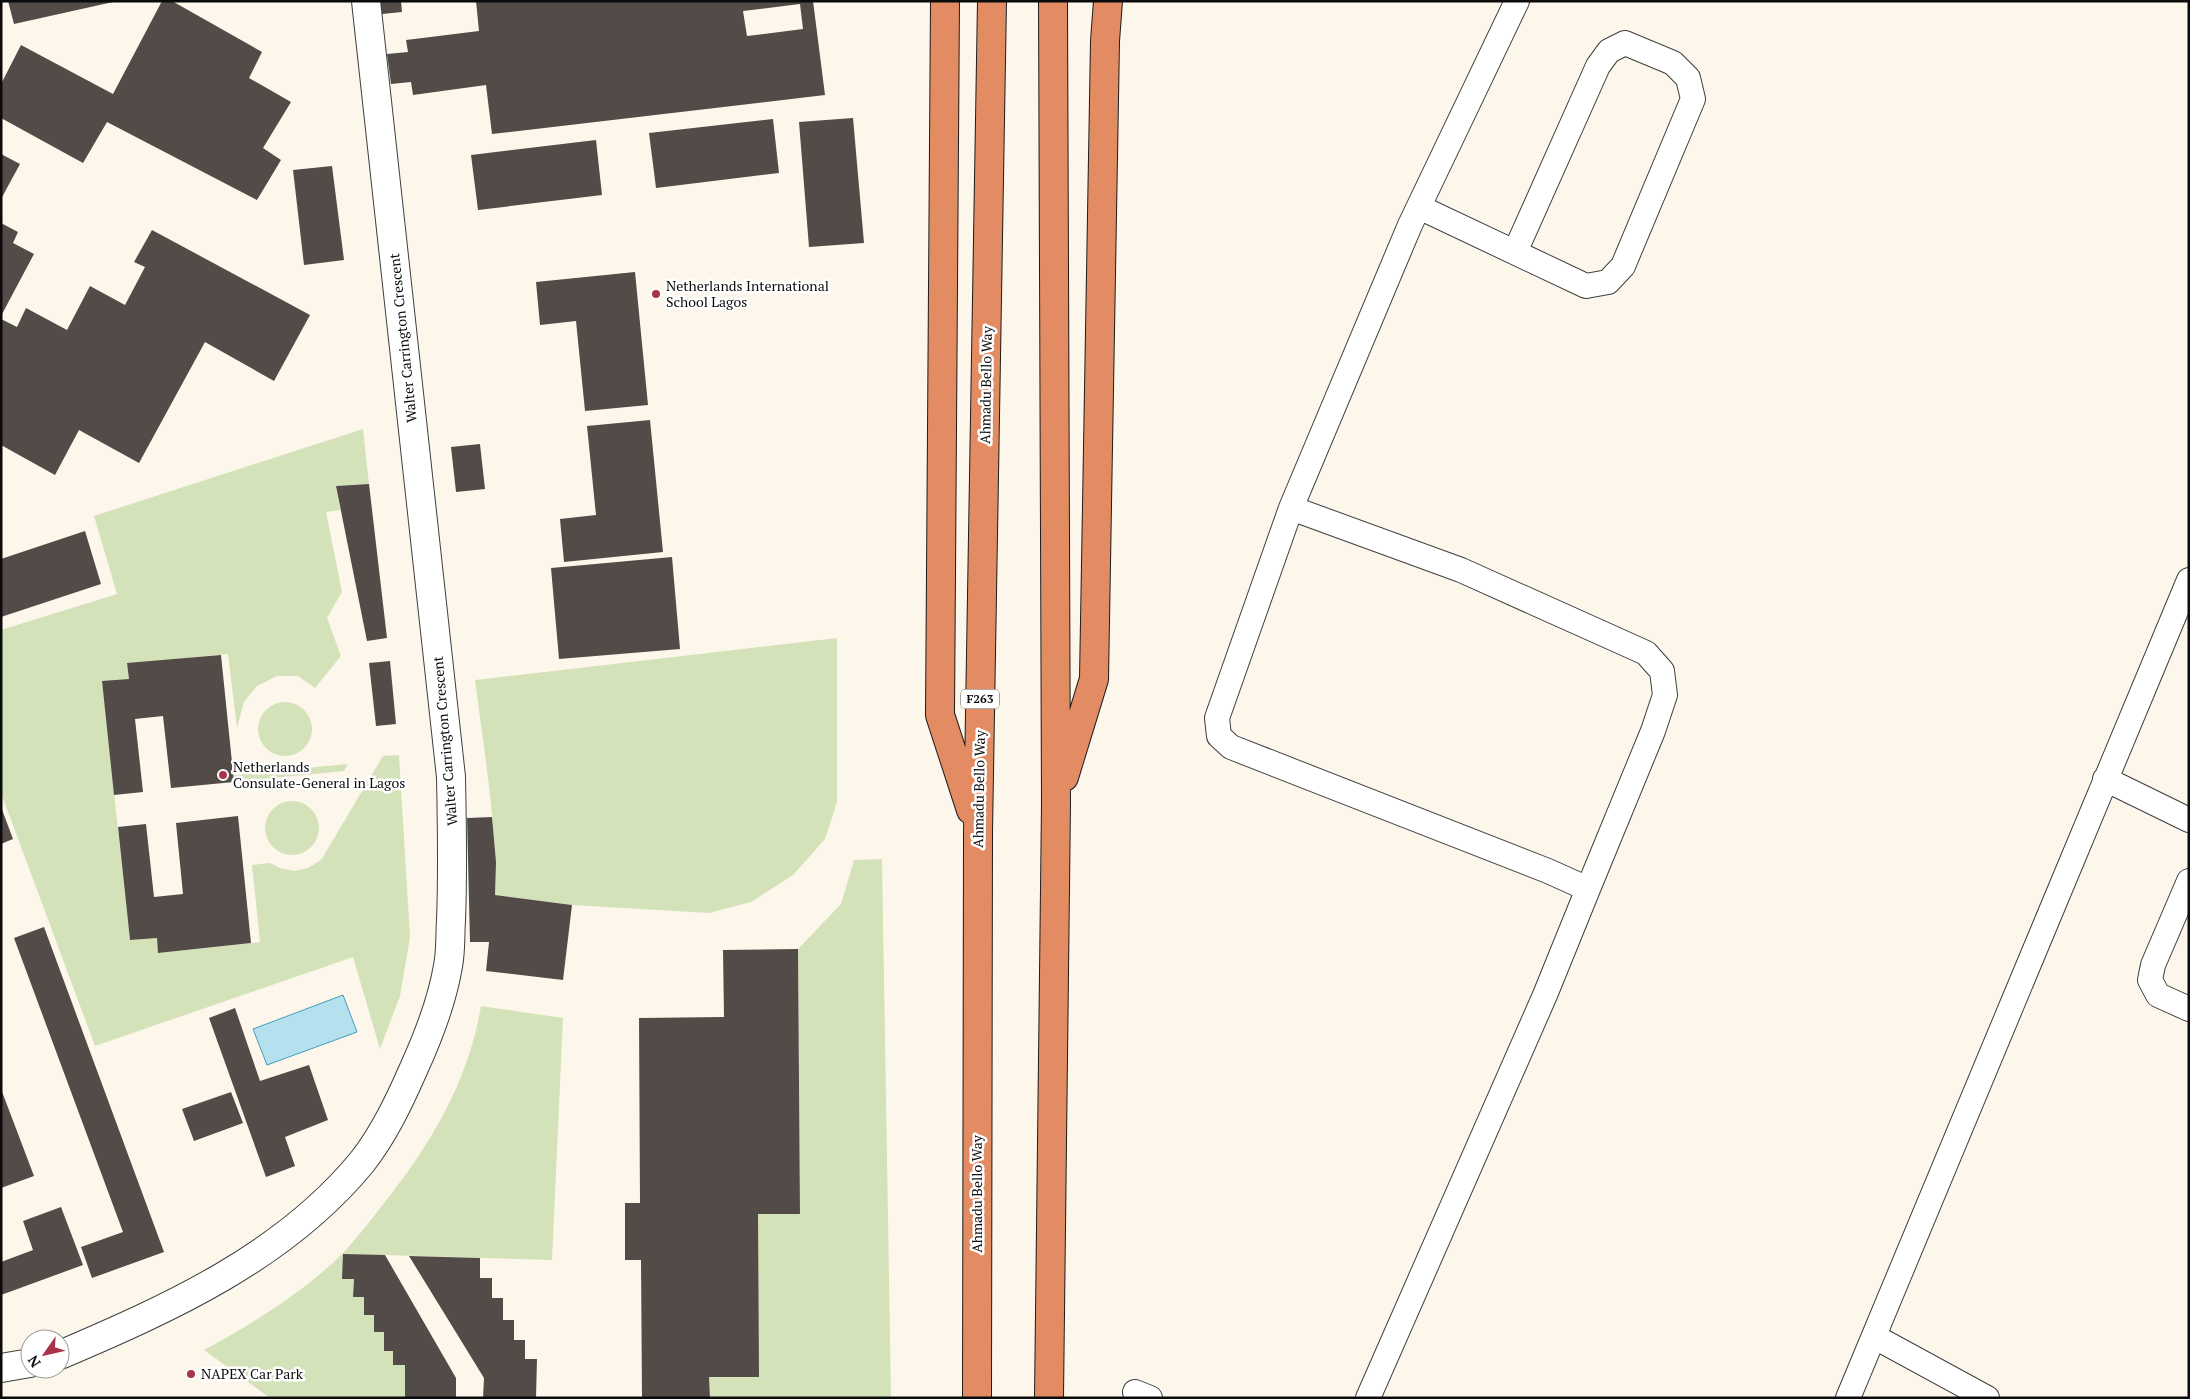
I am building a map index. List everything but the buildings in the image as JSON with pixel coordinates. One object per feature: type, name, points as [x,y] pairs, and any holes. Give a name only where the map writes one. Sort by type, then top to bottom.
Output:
[{"type":"highway","points":[[945,1],[940,715],[978,832]]},
{"type":"highway","name":"Ahmadu Bello Way","points":[[977,1398],[978,832],[992,1]]},
{"type":"highway","points":[[1049,1398],[1056,802],[1053,1]]},
{"type":"highway","points":[[1056,802],[1094,679],[1104,51],[1108,1]]},
{"type":"street","name":"Walter Carrington Crescent","points":[[70,1351],[153,1314],[216,1281],[270,1248],[318,1208],[362,1161],[396,1107],[436,1017],[449,965],[454,865],[451,778],[366,1]]},
{"type":"street","points":[[1,1368],[20,1365]]},
{"type":"lane","points":[[1516,1],[1419,207],[1291,508],[1217,718],[1220,736],[1231,747],[1548,871],[1588,889]]},
{"type":"lane","points":[[1419,207],[1586,286],[1608,282],[1623,266],[1693,99],[1688,78],[1673,63],[1626,43],[1609,51],[1598,66],[1515,252]]},
{"type":"lane","points":[[1291,508],[1470,574],[1646,652],[1662,671],[1665,695],[1541,1004],[1368,1398]]},
{"type":"lane","points":[[1848,1398],[2189,580]]},
{"type":"lane","points":[[2105,780],[2189,820]]},
{"type":"lane","points":[[2189,881],[2153,965],[2150,980],[2158,995],[2189,1009]]},
{"type":"lane","points":[[1875,1337],[1987,1398]]},
{"type":"green space","points":[[363,429],[369,484],[336,486],[340,510],[326,512],[342,592],[327,618],[341,656],[315,688],[298,676],[277,676],[257,686],[244,702],[237,728],[228,654],[127,664],[129,679],[102,682],[130,940],[157,938],[158,953],[260,942],[252,865],[270,863],[280,868],[295,871],[308,868],[321,860],[383,756],[399,755],[410,937],[400,996],[380,1049],[353,957],[95,1046],[1,793],[1,630],[117,594],[94,516]]},
{"type":"green space","points":[[837,638],[837,802],[825,839],[793,875],[751,902],[709,913],[572,905],[495,895],[492,814],[475,680]]},
{"type":"green space","points":[[285,702],[295,704],[304,710],[310,719],[312,729],[310,739],[304,748],[295,754],[285,756],[275,754],[266,748],[260,739],[258,729],[260,719],[266,710],[275,704]]},
{"type":"green space","points":[[348,764],[344,771],[234,782],[233,775]]},
{"type":"green space","points":[[292,801],[302,803],[311,809],[317,818],[319,828],[317,838],[311,847],[302,853],[292,855],[282,853],[273,847],[267,838],[265,828],[267,818],[273,809],[282,803]]},
{"type":"green space","points":[[882,859],[891,1398],[710,1398],[709,1377],[758,1214],[800,1213],[798,949],[841,904],[854,860]]},
{"type":"green space","points":[[481,1006],[563,1018],[552,1260],[385,1255],[342,1279],[354,1279],[353,1297],[364,1297],[364,1315],[374,1315],[374,1332],[384,1332],[384,1350],[393,1351],[393,1365],[405,1365],[405,1398],[270,1398],[204,1350],[259,1318],[295,1294],[343,1253],[364,1229],[417,1158],[445,1111],[467,1061]]},
{"type":"water","points":[[343,995],[357,1032],[267,1065],[253,1029]]},
{"type":"place","name":"Netherlands International School Lagos","points":[[656,294]]},
{"type":"place","name":"Netherlands Consulate-General in Lagos","points":[[223,775]]},
{"type":"place","name":"NAPEX Car Park","points":[[191,1374]]}]
